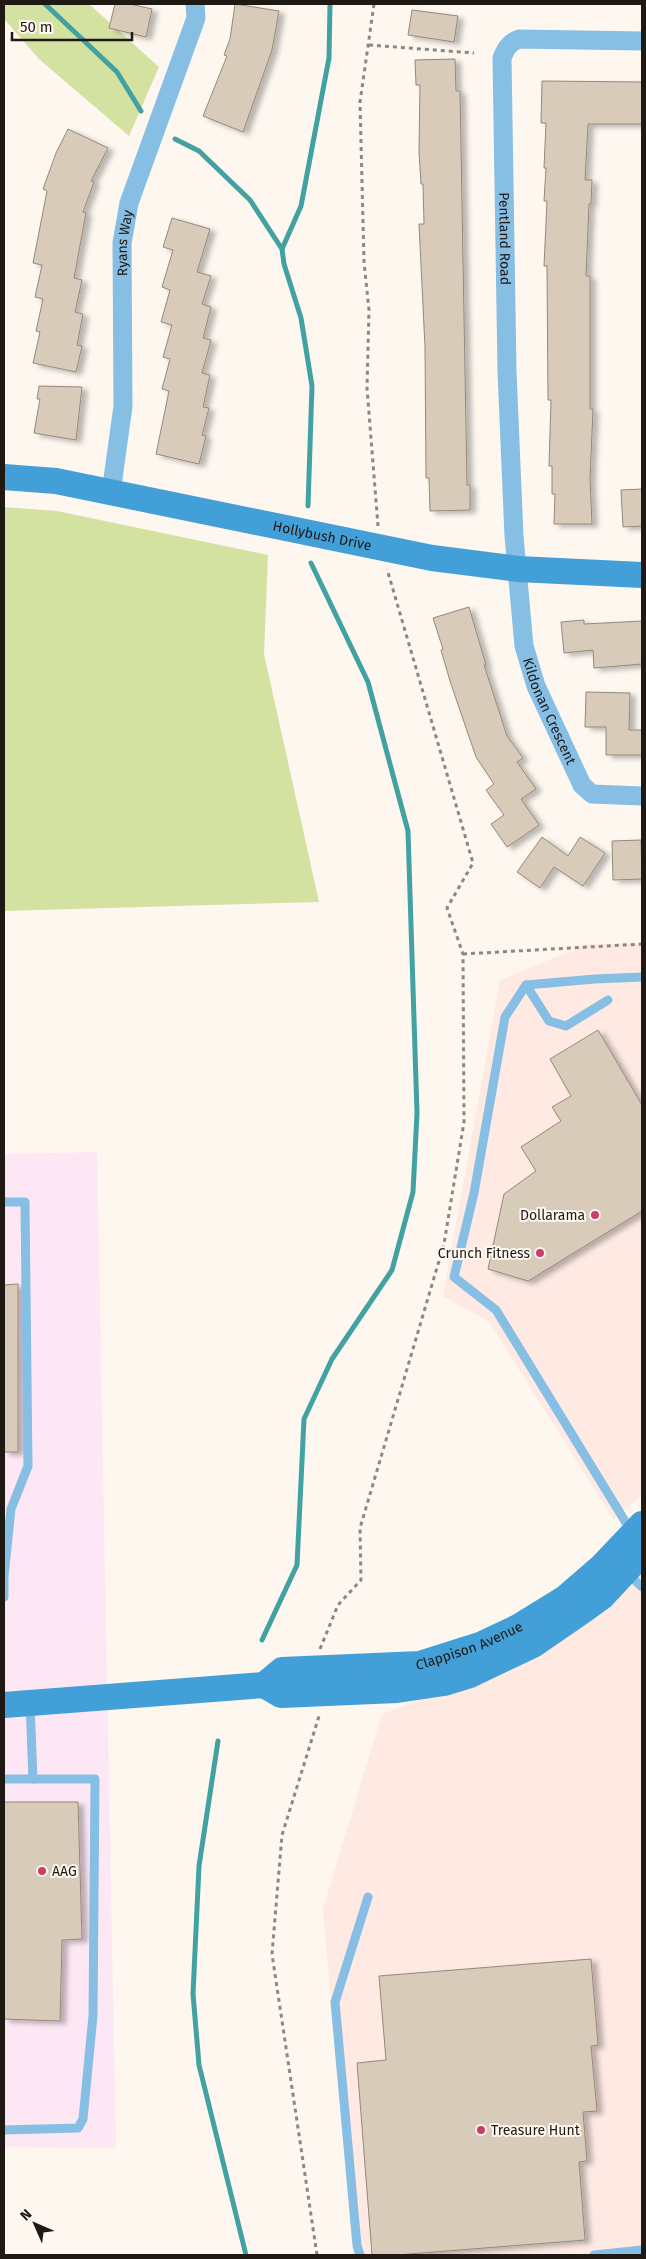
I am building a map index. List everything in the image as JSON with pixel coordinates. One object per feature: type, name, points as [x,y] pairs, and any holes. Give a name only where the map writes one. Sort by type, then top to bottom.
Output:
[{"type":"main road","name":"Hollybush Drive","points":[[4,477],[56,481],[432,558],[518,569],[642,574]]},
{"type":"main road","name":"Clappison Avenue","points":[[514,1642],[602,1566],[637,1554]]},
{"type":"main road","name":"Clappison Avenue","points":[[4,1705],[264,1685],[282,1670],[360,1679],[461,1653],[514,1642],[533,1645],[602,1597],[637,1554]]},
{"type":"street","name":"Ryans Way","points":[[112,492],[123,406],[122,243],[129,203],[196,18],[195,4]]},
{"type":"street","name":"Pentland Road","points":[[518,569],[514,536],[507,372],[502,58],[511,42],[519,39],[642,41]]},
{"type":"street","name":"Kildonan Crescent","points":[[518,569],[524,646],[529,667],[582,785],[592,794],[642,796]]},
{"type":"lane","points":[[526,985],[642,977]]},
{"type":"lane","points":[[526,985],[549,1021],[566,1026],[608,1000]]},
{"type":"lane","points":[[526,985],[505,1017],[474,1193],[454,1277],[496,1310],[637,1554]]},
{"type":"lane","points":[[4,1202],[25,1202],[28,1466],[11,1509],[4,1576],[4,1597]]},
{"type":"lane","points":[[30,1704],[33,1779]]},
{"type":"lane","points":[[4,1780],[95,1779],[93,2016],[83,2119],[78,2128],[4,2130]]},
{"type":"lane","points":[[360,2255],[357,2244],[335,2002],[368,1897]]},
{"type":"lane","points":[[594,2255],[642,2250]]},
{"type":"path","points":[[374,4],[360,102],[364,262],[368,310],[367,388],[378,532]]},
{"type":"path","points":[[369,45],[474,53]]},
{"type":"path","points":[[318,1654],[338,1605],[361,1580],[360,1528],[444,1244],[464,1122],[463,954],[447,908],[473,863],[386,565]]},
{"type":"path","points":[[463,954],[642,944]]},
{"type":"path","points":[[317,2255],[272,1954],[282,1835],[320,1714]]},
{"type":"shaded area","points":[[588,944],[642,944],[642,1495],[614,1520],[489,1322],[443,1296],[500,980]]},
{"type":"shaded area","points":[[97,1152],[116,2148],[4,2147],[4,1154]]},
{"type":"shaded area","points":[[642,1568],[642,2255],[353,2255],[323,1909],[382,1714],[465,1683]]},
{"type":"green space","points":[[4,4],[89,4],[159,67],[129,136],[39,59],[4,19]]},
{"type":"green space","points":[[4,507],[57,511],[268,555],[264,654],[319,902],[4,911]]},
{"type":"building","points":[[115,4],[130,4],[152,9],[146,37],[109,28]]},
{"type":"building","points":[[235,4],[279,11],[272,50],[243,132],[203,116],[227,56],[224,55],[230,39]]},
{"type":"building","points":[[412,10],[458,16],[454,42],[408,35]]},
{"type":"building","points":[[455,59],[456,91],[460,91],[467,485],[470,485],[470,510],[430,511],[429,478],[426,478],[425,347],[419,224],[424,224],[423,184],[421,184],[419,152],[420,85],[416,85],[415,60]]},
{"type":"building","points":[[542,81],[642,82],[642,124],[588,124],[585,180],[592,180],[586,276],[590,276],[590,409],[593,409],[590,479],[592,524],[554,524],[555,494],[552,494],[552,466],[549,466],[551,400],[548,400],[547,266],[544,266],[547,201],[544,201],[546,123],[541,123]]},
{"type":"building","points":[[68,129],[108,148],[91,181],[94,182],[83,212],[86,213],[74,278],[82,280],[75,312],[83,314],[77,345],[82,346],[76,372],[33,363],[40,332],[36,331],[43,299],[35,297],[42,265],[33,263],[47,191],[43,189],[56,153]]},
{"type":"building","points":[[172,218],[210,229],[197,272],[211,276],[202,304],[211,307],[203,338],[211,340],[202,373],[210,375],[203,407],[209,408],[202,435],[206,436],[199,464],[156,454],[169,391],[162,389],[170,359],[163,357],[172,325],[161,322],[170,290],[162,287],[173,250],[163,247]]},
{"type":"building","points":[[39,386],[82,387],[76,440],[34,433],[40,399],[37,399]]},
{"type":"building","points":[[642,489],[642,526],[623,527],[621,490]]},
{"type":"building","points":[[469,607],[486,665],[484,665],[507,736],[523,758],[517,762],[536,789],[521,799],[539,825],[507,847],[491,824],[504,815],[486,790],[494,784],[476,757],[450,681],[441,650],[443,649],[433,618]]},
{"type":"building","points":[[584,620],[584,624],[642,621],[642,664],[594,668],[593,650],[564,653],[561,622]]},
{"type":"building","points":[[586,692],[630,693],[629,730],[642,730],[642,755],[606,755],[606,727],[585,727]]},
{"type":"building","points":[[542,837],[568,856],[580,837],[605,853],[583,886],[554,867],[540,888],[517,872]]},
{"type":"building","points":[[641,840],[642,879],[613,880],[612,841]]},
{"type":"building","points":[[598,1030],[642,1105],[642,1211],[528,1281],[488,1269],[504,1194],[536,1171],[521,1147],[561,1121],[552,1107],[571,1096],[550,1059]]},
{"type":"building","points":[[18,1284],[18,1452],[4,1452],[4,1285]]},
{"type":"building","name":"AAG","points":[[4,1802],[78,1802],[82,1939],[62,1940],[60,2021],[4,2019]]},
{"type":"building","points":[[591,1959],[598,2045],[591,2046],[597,2111],[583,2112],[587,2161],[579,2162],[585,2240],[397,2255],[372,2255],[357,2063],[386,2060],[379,1976]]},
{"type":"waterway","points":[[45,4],[117,72],[141,111]]},
{"type":"waterway","points":[[282,249],[301,206],[329,58],[330,4]]},
{"type":"waterway","points":[[175,139],[199,151],[250,200],[282,249],[284,264],[301,318],[312,386],[308,506]]},
{"type":"waterway","points":[[262,1640],[297,1565],[304,1419],[332,1359],[392,1270],[413,1192],[417,1113],[408,831],[368,682],[311,563]]},
{"type":"waterway","points":[[218,1741],[199,1866],[193,1994],[199,2065],[246,2255]]},
{"type":"place","name":"Dollarama","points":[[595,1215]]},
{"type":"place","name":"Crunch Fitness","points":[[540,1253]]},
{"type":"place","name":"AAG","points":[[42,1871]]},
{"type":"place","name":"Treasure Hunt","points":[[481,2130]]}]
